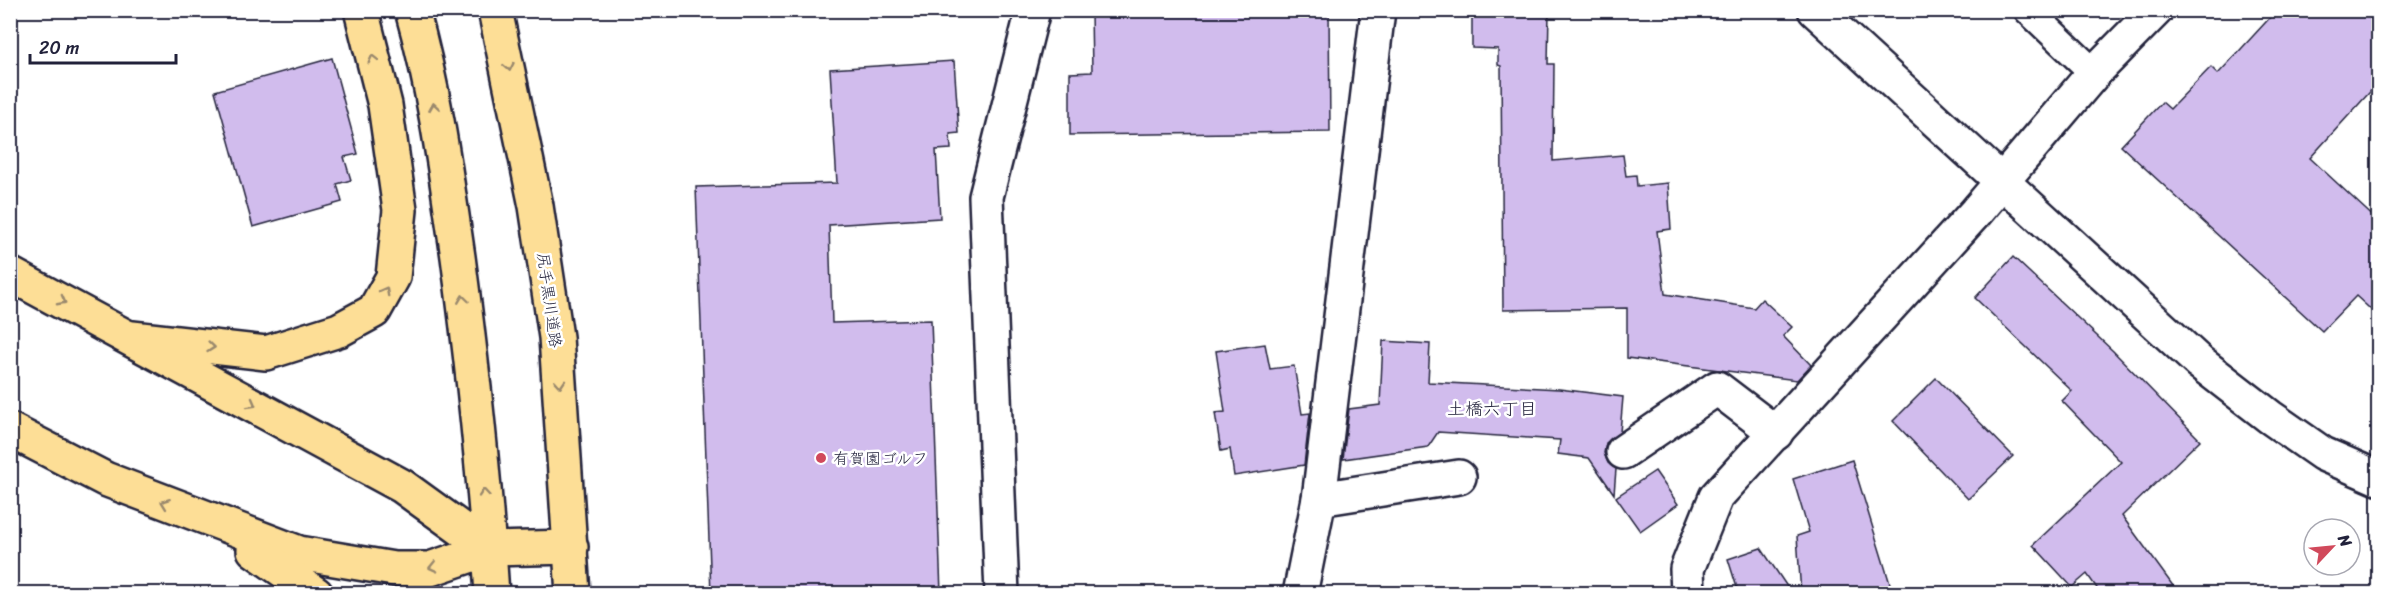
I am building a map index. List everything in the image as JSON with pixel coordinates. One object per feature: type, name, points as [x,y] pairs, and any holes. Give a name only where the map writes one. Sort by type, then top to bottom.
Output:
[{"type":"main road","points":[[132,338],[266,353],[339,330],[374,311],[393,277],[400,210],[385,105],[361,10]]},
{"type":"main road","points":[[412,10],[427,62],[452,217],[470,349],[492,594]]},
{"type":"main road","name":"尻手黒川道路","points":[[495,10],[503,36],[536,206],[556,337],[573,594]]},
{"type":"main road","points":[[10,274],[402,486],[489,549]]},
{"type":"main road","points":[[10,430],[105,479],[299,553],[394,569],[430,569],[489,549],[571,547]]},
{"type":"main road","points":[[204,518],[316,594]]},
{"type":"street","points":[[1002,594],[986,197],[1033,10]]},
{"type":"street","points":[[1300,594],[1319,499],[1378,10]]},
{"type":"street","points":[[1815,10],[2199,362],[2323,454],[2379,478]]},
{"type":"street","points":[[1688,594],[1687,569],[1716,497],[2003,181],[2094,73],[2156,10]]},
{"type":"street","points":[[1623,452],[1717,388],[1776,433]]},
{"type":"street","points":[[1319,499],[1459,477]]},
{"type":"lane","points":[[2028,10],[2094,73]]},
{"type":"building","points":[[1091,10],[1329,10],[1330,132],[1070,135],[1070,73],[1092,72]]},
{"type":"building","points":[[1472,10],[1549,10],[1548,64],[1554,64],[1553,161],[1623,155],[1626,176],[1636,175],[1637,186],[1668,183],[1671,229],[1657,231],[1665,294],[1754,308],[1762,299],[1792,327],[1783,336],[1811,365],[1797,380],[1627,358],[1627,308],[1503,310],[1501,66],[1498,65],[1498,49],[1472,48]]},
{"type":"building","points":[[2277,10],[2379,10],[2379,82],[2310,158],[2379,222],[2379,317],[2356,296],[2322,331],[2121,146],[2162,102],[2170,109],[2211,67],[2218,74]]},
{"type":"building","points":[[332,58],[358,154],[344,157],[351,180],[337,184],[342,202],[253,227],[215,91]]},
{"type":"building","name":"有賀園ゴルフ","points":[[954,61],[959,133],[950,134],[951,149],[936,150],[940,218],[829,225],[832,323],[931,320],[941,594],[711,594],[696,187],[837,183],[830,69]]},
{"type":"building","points":[[2013,257],[2113,351],[2200,440],[2122,516],[2179,594],[2101,594],[2087,574],[2072,587],[2033,545],[2121,462],[2062,401],[2072,391],[1975,298]]},
{"type":"building","points":[[1383,341],[1430,344],[1428,382],[1559,389],[1623,397],[1620,432],[1606,443],[1604,453],[1608,463],[1616,469],[1614,494],[1589,458],[1558,454],[1560,440],[1438,432],[1428,447],[1343,459],[1349,409],[1380,405]]},
{"type":"building","points":[[1265,344],[1270,369],[1294,366],[1302,414],[1310,413],[1304,465],[1234,476],[1230,449],[1221,451],[1215,413],[1225,412],[1216,351]]},
{"type":"building","points":[[1936,378],[2013,456],[1968,499],[1893,421]]},
{"type":"building","points":[[1852,460],[1891,587],[1869,594],[1801,594],[1797,536],[1809,532],[1793,479]]},
{"type":"building","points":[[1655,471],[1678,504],[1640,531],[1616,497]]},
{"type":"building","points":[[1761,548],[1792,594],[1739,594],[1728,559]]},
{"type":"place","name":"有賀園ゴルフ","points":[[821,458]]},
{"type":"district","name":"土橋六丁目","points":[[1492,409]]}]
